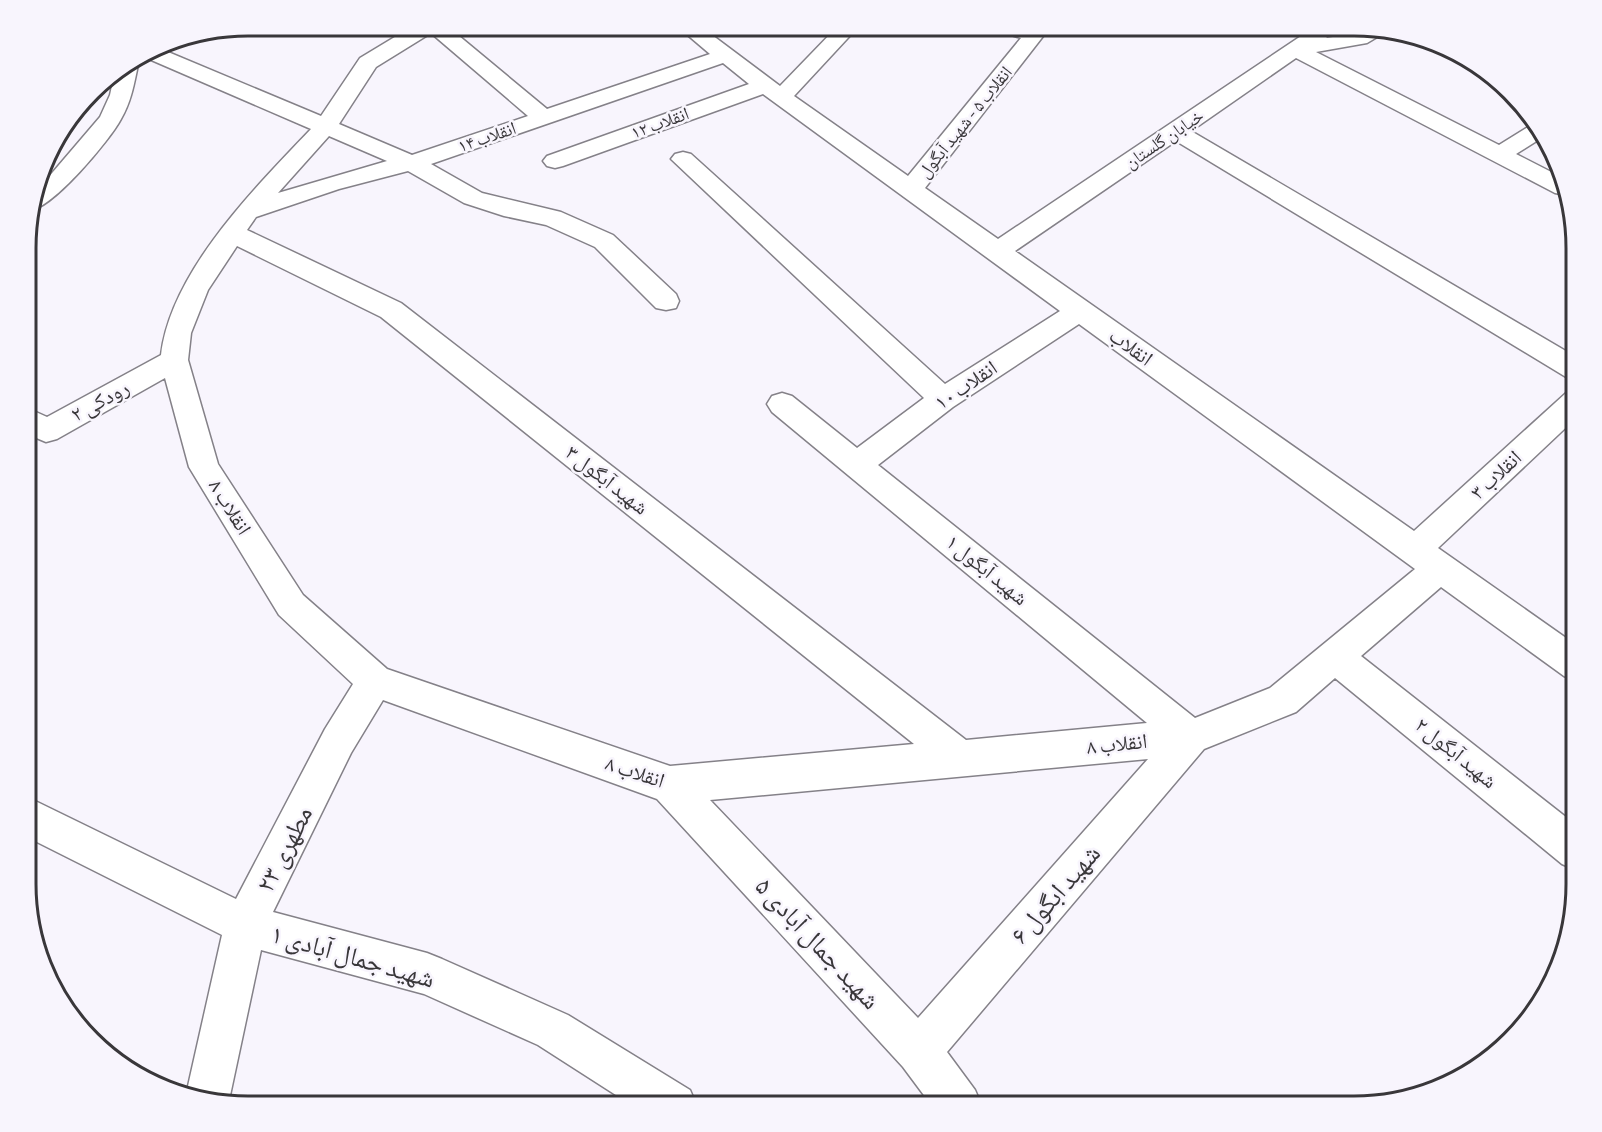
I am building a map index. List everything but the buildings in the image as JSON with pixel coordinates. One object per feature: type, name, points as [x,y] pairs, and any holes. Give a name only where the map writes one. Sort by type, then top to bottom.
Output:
[{"type":"street","name":"انقلاب ۸","points":[[411,36],[368,63],[325,127],[239,223],[195,289],[177,333],[174,360],[204,467],[291,605],[375,681],[670,785],[1191,737],[1282,700],[1335,656],[1428,559]]},
{"type":"street","points":[[447,36],[544,118]]},
{"type":"street","name":"انقلاب","points":[[700,36],[1080,311],[1566,658]]},
{"type":"street","points":[[774,91],[837,36]]},
{"type":"street","name":"انقلاب ۵ - شهید آبگول","points":[[911,189],[1033,36]]},
{"type":"street","name":"خیابان گلستان","points":[[998,251],[1316,36]]},
{"type":"street","points":[[1296,50],[1360,39],[1365,36]]},
{"type":"street","points":[[1296,50],[1557,185]]},
{"type":"street","points":[[159,55],[411,164],[473,198],[504,208],[552,218],[604,241],[666,301]]},
{"type":"street","name":"انقلاب ۱۴","points":[[239,223],[336,181],[411,164],[727,56]]},
{"type":"street","points":[[43,195],[56,184],[110,120],[121,95],[125,76]]},
{"type":"street","name":"انقلاب ۱۲","points":[[555,161],[774,91]]},
{"type":"street","points":[[1175,131],[1566,364]]},
{"type":"street","points":[[1499,155],[1532,134]]},
{"type":"street","points":[[683,159],[943,399]]},
{"type":"street","name":"شهید آبگول ۳","points":[[239,223],[391,310],[961,759]]},
{"type":"street","name":"انقلاب ۱۰","points":[[856,465],[943,399],[1080,311]]},
{"type":"street","name":"رودکی ۲","points":[[36,425],[46,431],[174,360]]},
{"type":"street","name":"شهید آبگول ۱","points":[[782,404],[1191,737]]},
{"type":"street","name":"انقلاب ۳","points":[[1428,559],[1566,412]]},
{"type":"street","name":"شهید آبگول ۲","points":[[1335,656],[1566,842]]},
{"type":"street","name":"مطهری ۲۳","points":[[209,1092],[245,925],[338,741],[375,681]]},
{"type":"street","name":"شهید ابگول ۶","points":[[919,1051],[1191,737]]},
{"type":"street","name":"شهید جمال آبادی ۵","points":[[670,785],[919,1051],[952,1096]]},
{"type":"street","name":"شهید جمال آبادی ۱","points":[[36,820],[245,925],[427,974],[553,1030],[658,1096]]}]
